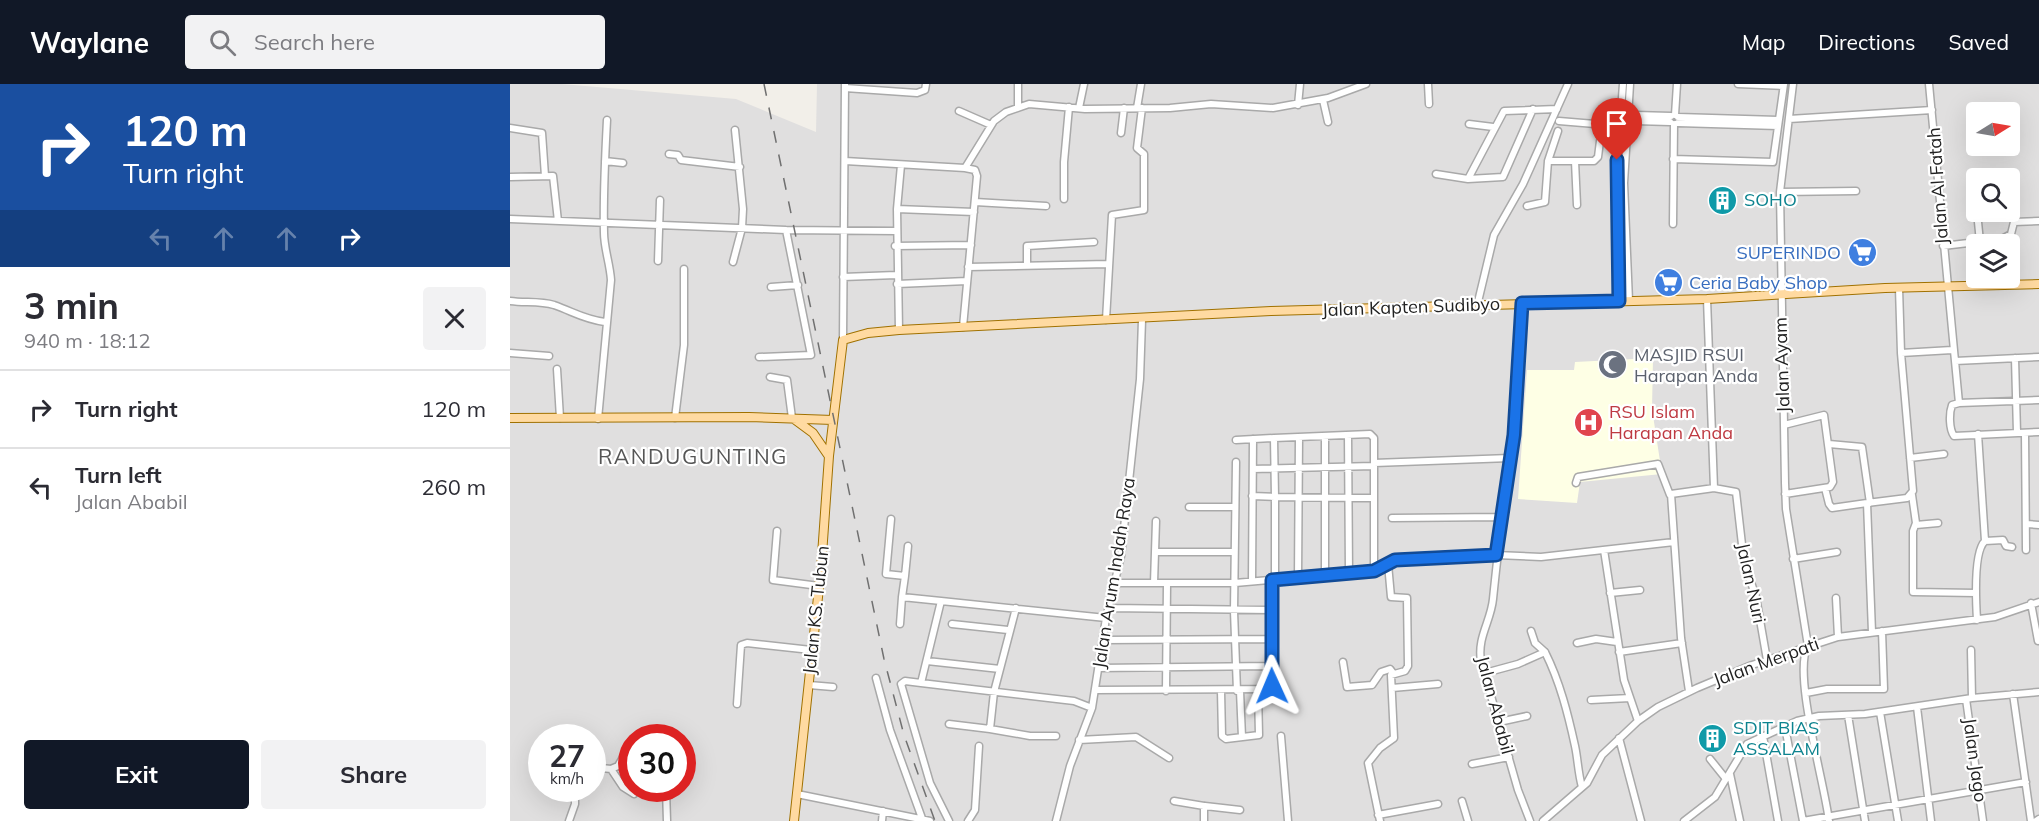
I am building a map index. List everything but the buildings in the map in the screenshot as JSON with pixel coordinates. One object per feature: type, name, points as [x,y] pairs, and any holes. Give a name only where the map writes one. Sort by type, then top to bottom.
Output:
[{"type":"main road","name":"Jalan Kapten Sudibyo","points":[[843,340],[868,333],[899,330],[1142,320],[1271,311],[1707,299],[1899,288],[2039,284]]},
{"type":"main road","name":"Jalan KS. Tubun","points":[[794,821],[819,586],[829,456],[843,340]]},
{"type":"main road","points":[[510,418],[833,420]]},
{"type":"main road","points":[[792,418],[813,433],[829,456]]},
{"type":"street","points":[[843,340],[845,86],[917,93],[925,90],[926,84]]},
{"type":"street","points":[[1018,84],[1018,107]]},
{"type":"street","points":[[1079,108],[1084,84]]},
{"type":"street","points":[[1106,320],[1112,214],[1144,210],[1144,154],[1137,148],[1141,84]]},
{"type":"street","points":[[1298,105],[1300,84]]},
{"type":"street","points":[[965,168],[997,118],[1018,107],[1032,104],[1079,108],[1140,108],[1211,104],[1273,108],[1323,99],[1366,84]]},
{"type":"street","points":[[1428,84],[1429,104]]},
{"type":"street","points":[[1477,306],[1494,236],[1523,184],[1554,109],[1568,84]]},
{"type":"street","points":[[1619,301],[1616,179],[1623,84]]},
{"type":"street","points":[[1629,301],[1624,183],[1630,118],[1630,84]]},
{"type":"street","points":[[1673,224],[1674,120],[1677,84]]},
{"type":"street","points":[[1673,159],[1773,162],[1783,85],[1738,84]]},
{"type":"street","name":"Jalan Ayam","points":[[1793,84],[1779,192],[1785,494],[1793,560],[1808,646],[1804,656],[1806,693],[1829,819]]},
{"type":"street","name":"Jalan Al Fatah","points":[[1929,84],[1952,350],[1959,403]]},
{"type":"street","points":[[1323,99],[1328,122]]},
{"type":"street","points":[[1064,199],[1064,162],[1069,107]]},
{"type":"street","points":[[1121,133],[1125,108]]},
{"type":"street","points":[[1436,174],[1468,179],[1503,177],[1533,109]]},
{"type":"street","points":[[1468,179],[1503,111],[1554,109]]},
{"type":"street","points":[[1788,119],[1932,110]]},
{"type":"street","points":[[959,111],[991,125]]},
{"type":"street","points":[[1619,117],[1630,118],[1635,115],[1652,119],[1778,123]]},
{"type":"street","points":[[598,419],[605,322],[611,280],[610,260],[603,235],[607,120]]},
{"type":"street","points":[[1559,121],[1619,126]]},
{"type":"street","points":[[1469,124],[1493,127]]},
{"type":"street","points":[[510,128],[542,133],[545,176]]},
{"type":"street","points":[[733,262],[742,228],[740,167],[735,130]]},
{"type":"street","points":[[1527,206],[1545,202],[1548,162],[1558,131]]},
{"type":"street","points":[[1548,162],[1597,160],[1599,142],[1618,140]]},
{"type":"street","points":[[669,154],[678,155],[681,160],[740,167]]},
{"type":"street","points":[[605,161],[623,163]]},
{"type":"street","points":[[845,161],[965,168],[976,172],[963,327]]},
{"type":"street","points":[[1575,161],[1577,205]]},
{"type":"street","points":[[899,330],[896,231],[901,165]]},
{"type":"street","points":[[510,177],[554,177],[558,221]]},
{"type":"street","points":[[1779,192],[1856,191]]},
{"type":"street","points":[[658,261],[660,200]]},
{"type":"street","points":[[975,202],[1046,206]]},
{"type":"street","points":[[897,209],[974,212]]},
{"type":"street","points":[[510,219],[786,230],[896,231]]},
{"type":"street","points":[[2009,234],[2014,222],[2039,221]]},
{"type":"street","points":[[1617,229],[1626,228]]},
{"type":"street","points":[[759,357],[811,356],[786,230]]},
{"type":"street","points":[[1027,265],[1027,246],[1094,243]]},
{"type":"street","points":[[1943,246],[1966,244]]},
{"type":"street","points":[[896,246],[970,245]]},
{"type":"street","points":[[968,267],[1108,264]]},
{"type":"street","points":[[675,418],[684,345],[684,269]]},
{"type":"street","points":[[843,277],[896,275]]},
{"type":"street","points":[[897,284],[967,281]]},
{"type":"street","points":[[771,287],[798,285]]},
{"type":"street","points":[[1899,288],[1901,353],[1916,525],[1913,531],[1914,593],[1976,593]]},
{"type":"street","points":[[1670,495],[1714,488],[1707,299]]},
{"type":"street","points":[[510,301],[545,303],[574,313],[583,319],[605,322]]},
{"type":"street","name":"Jalan Ababil","points":[[1522,303],[1518,395],[1496,555],[1492,604],[1480,640],[1480,656],[1530,821]]},
{"type":"street","name":"Jalan Arum Indah Raya","points":[[1056,821],[1079,740],[1092,708],[1106,618],[1116,583],[1143,341],[1142,320]]},
{"type":"street","points":[[1901,353],[1952,350]]},
{"type":"street","points":[[510,354],[549,356]]},
{"type":"street","points":[[1955,361],[2039,357]]},
{"type":"street","points":[[2015,358],[2017,433]]},
{"type":"street","points":[[557,369],[560,418]]},
{"type":"street","points":[[770,377],[787,380],[792,418]]},
{"type":"street","points":[[2039,400],[1959,403],[1950,408],[1952,434],[2039,432]]},
{"type":"street","points":[[1784,424],[1822,414],[1829,444],[1833,482],[1825,488],[1785,494]]},
{"type":"street","points":[[1236,440],[1368,433],[1372,435],[1374,571]]},
{"type":"street","points":[[2025,433],[2026,550]]},
{"type":"street","points":[[1977,620],[1976,593],[1980,548],[1985,541],[1978,434]]},
{"type":"street","points":[[1348,435],[1349,574]]},
{"type":"street","points":[[1325,436],[1325,576]]},
{"type":"street","points":[[1298,579],[1299,437]]},
{"type":"street","points":[[1095,690],[1221,692],[1268,690],[1272,686],[1274,438]]},
{"type":"street","points":[[1252,581],[1253,439]]},
{"type":"street","points":[[1829,444],[1862,447],[1868,503],[1872,632]]},
{"type":"street","points":[[1910,458],[1944,454]]},
{"type":"street","points":[[1253,469],[1510,458]]},
{"type":"street","points":[[1236,462],[1234,611],[1242,737]]},
{"type":"street","points":[[1576,483],[1578,477],[1658,464],[1670,495],[1682,643],[1689,691]]},
{"type":"street","name":"Jalan Nuri","points":[[1714,488],[1732,490],[1738,496],[1744,562],[1756,597],[1767,660]]},
{"type":"street","points":[[1825,488],[1832,508],[1912,495]]},
{"type":"street","points":[[1252,496],[1325,499],[1374,498]]},
{"type":"street","points":[[1190,507],[1234,507]]},
{"type":"street","points":[[1392,518],[1502,517]]},
{"type":"street","points":[[891,519],[886,574],[905,576]]},
{"type":"street","points":[[1154,584],[1156,521]]},
{"type":"street","points":[[1916,525],[1938,523]]},
{"type":"street","points":[[2027,524],[2039,525]]},
{"type":"street","points":[[777,531],[773,580],[819,586]]},
{"type":"street","points":[[1985,541],[2003,540],[2006,546],[2012,547]]},
{"type":"street","points":[[1116,583],[1234,583],[1298,579],[1374,571],[1402,559],[1496,555],[1540,557],[1674,542]]},
{"type":"street","points":[[900,624],[908,546]]},
{"type":"street","points":[[1604,550],[1617,642],[1630,698],[1638,721]]},
{"type":"street","points":[[1156,552],[1234,552]]},
{"type":"street","points":[[1793,560],[1837,552]]},
{"type":"street","points":[[1388,564],[1391,597],[1407,598],[1408,666],[1405,670],[1393,673]]},
{"type":"street","points":[[1166,691],[1167,584]]},
{"type":"street","points":[[1610,593],[1640,590]]},
{"type":"street","points":[[902,597],[1106,618]]},
{"type":"street","points":[[1836,598],[1838,637]]},
{"type":"street","points":[[921,683],[941,601]]},
{"type":"street","name":"Jalan Merpati","points":[[1543,821],[1582,787],[1602,755],[1638,721],[1658,707],[1689,691],[1767,660],[1838,637],[1977,620],[2005,614],[2039,602]]},
{"type":"street","points":[[2031,603],[2038,641]]},
{"type":"street","points":[[990,729],[994,692],[1008,630],[1016,608]]},
{"type":"street","points":[[1109,608],[1271,610]]},
{"type":"street","points":[[952,624],[1008,630]]},
{"type":"street","points":[[1531,631],[1535,643],[1545,652],[1558,680],[1582,787]]},
{"type":"street","points":[[1806,693],[1827,689],[1884,689],[1882,631]]},
{"type":"street","points":[[1103,639],[1271,638]]},
{"type":"street","points":[[1577,643],[1596,639],[1617,642]]},
{"type":"street","points":[[737,704],[741,645],[747,643],[811,650]]},
{"type":"street","points":[[1619,651],[1682,643]]},
{"type":"street","name":"Jalan Jago","points":[[1971,650],[1969,698],[1983,821]]},
{"type":"street","points":[[1485,673],[1518,664],[1545,652]]},
{"type":"street","points":[[927,661],[1000,669]]},
{"type":"street","points":[[1343,662],[1343,680],[1347,687],[1372,685],[1385,670],[1390,669],[1393,673]]},
{"type":"street","points":[[1099,668],[1237,669],[1271,666]]},
{"type":"street","points":[[1393,673],[1394,738],[1380,748],[1368,766],[1379,818],[1438,804]]},
{"type":"street","points":[[876,678],[890,730],[922,821]]},
{"type":"street","points":[[949,821],[930,783],[902,684],[905,681],[1074,701],[1092,708]]},
{"type":"street","points":[[1392,688],[1438,684]]},
{"type":"street","points":[[809,685],[833,687]]},
{"type":"street","points":[[1221,692],[1223,738],[1259,735],[1258,691]]},
{"type":"street","points":[[1684,821],[1693,819],[1715,797],[1751,740],[1785,727],[1811,718],[1880,712],[1969,698],[2039,692]]},
{"type":"street","points":[[2013,694],[2026,782],[2035,820]]},
{"type":"street","points":[[1591,700],[1630,698]]},
{"type":"street","points":[[1917,707],[1931,821]]},
{"type":"street","points":[[1880,712],[1898,821]]},
{"type":"street","points":[[1848,715],[1865,821]]},
{"type":"street","points":[[1499,722],[1527,716]]},
{"type":"street","points":[[949,724],[1030,736],[1056,736]]},
{"type":"street","points":[[1785,727],[1803,821],[1829,819],[1896,803],[2026,782]]},
{"type":"street","points":[[1281,736],[1288,821]]},
{"type":"street","points":[[1763,736],[1778,821]]},
{"type":"street","points":[[1079,740],[1136,737],[1169,758]]},
{"type":"street","points":[[1619,738],[1641,821]]},
{"type":"street","points":[[968,821],[975,810],[979,746]]},
{"type":"street","points":[[1472,764],[1509,757]]},
{"type":"street","points":[[1710,759],[1728,776],[1740,821]]},
{"type":"street","points":[[606,768],[618,766]]},
{"type":"street","points":[[611,769],[618,780]]},
{"type":"street","points":[[797,794],[930,821]]},
{"type":"street","points":[[1174,801],[1240,810]]},
{"type":"street","points":[[1462,801],[1468,821]]},
{"type":"street","points":[[569,821],[575,802]]},
{"type":"street","points":[[666,802],[667,821]]},
{"type":"street","points":[[1204,821],[1205,806]]},
{"type":"street","points":[[882,821],[883,811]]},
{"type":"shaded area","points":[[510,84],[562,84],[736,99],[816,132],[817,84],[2039,84],[2039,821],[510,821]]},
{"type":"shaded area","name":"RSU Islam Harapan Anda","points":[[1653,358],[1652,409],[1662,474],[1580,482],[1577,503],[1518,499],[1527,370],[1574,370],[1575,362]]},
{"type":"railway","points":[[764,84],[884,659],[904,735],[935,821]]},
{"type":"place","name":"SOHO","points":[[1723,200]]},
{"type":"place","name":"SUPERINDO","points":[[1862,253]]},
{"type":"place","name":"Ceria Baby Shop","points":[[1668,283]]},
{"type":"place","name":"MASJID RSUI Harapan Anda","points":[[1613,365]]},
{"type":"place","name":"RSU Islam Harapan Anda","points":[[1588,422]]},
{"type":"place","name":"SDIT BIAS ASSALAM","points":[[1712,738]]},
{"type":"district","name":"RANDUGUNTING","points":[[693,457]]},
{"type":"route","points":[[1272,686],[1272,580],[1374,571],[1382,569],[1395,560],[1496,555],[1514,435],[1522,303],[1619,301],[1617,160]]}]
